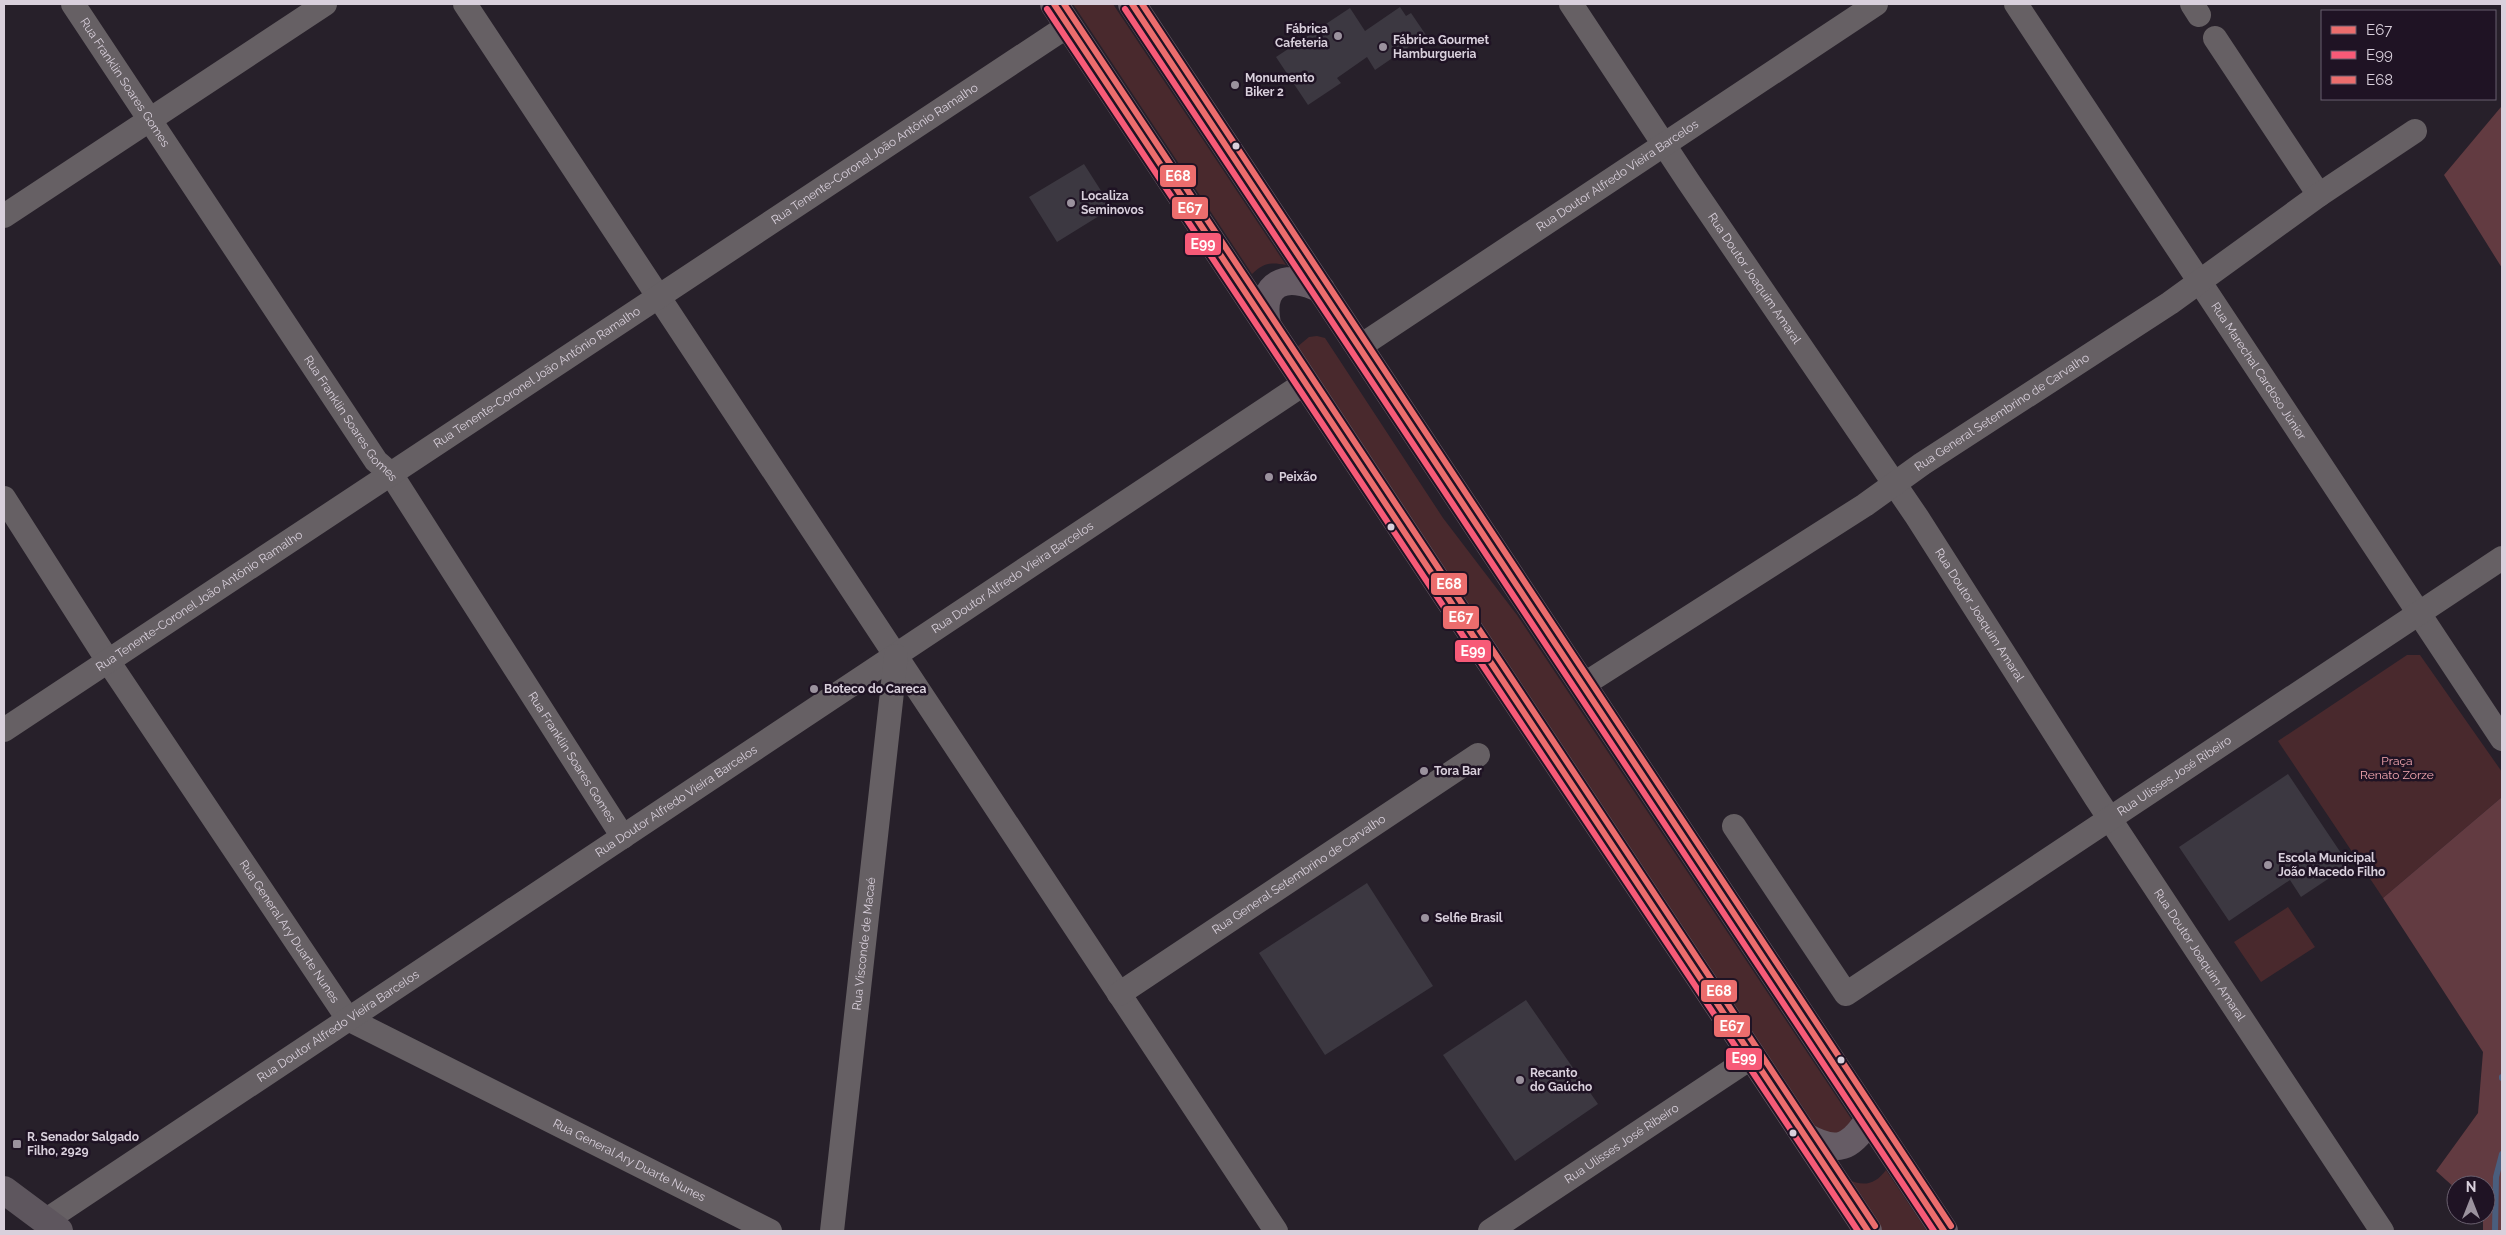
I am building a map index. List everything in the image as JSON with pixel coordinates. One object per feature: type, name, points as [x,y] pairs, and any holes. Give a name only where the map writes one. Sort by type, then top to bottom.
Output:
[{"type":"highway","points":[[1132,4],[1944,1231]]},
{"type":"highway","points":[[1061,15],[1868,1231]]},
{"type":"highway","points":[[1267,324],[1264,310],[1266,296],[1276,285],[1291,280],[1306,282],[1320,289]]},
{"type":"highway","points":[[1806,1137],[1822,1146],[1837,1147],[1850,1143],[1869,1119]]},
{"type":"main road","points":[[4,1190],[52,1226]]},
{"type":"street","name":"Rua Franklin Soares Gomes","points":[[73,4],[148,120],[376,461],[391,474],[623,837]]},
{"type":"street","points":[[4,216],[325,4]]},
{"type":"street","points":[[465,4],[1276,1231]]},
{"type":"street","name":"Rua Doutor Joaquim Amaral","points":[[1571,4],[1664,145],[1894,484],[2110,819],[2382,1231]]},
{"type":"street","name":"Rua Doutor Alfredo Vieira Barcelos","points":[[1359,347],[1876,4]]},
{"type":"street","name":"Rua Marechal Cardoso Júnior","points":[[2016,4],[2502,739]]},
{"type":"street","name":"Rua Tenente-Coronel João Antônio Ramalho","points":[[4,730],[659,297],[1061,15]]},
{"type":"street","points":[[2215,38],[2319,195]]},
{"type":"street","name":"Rua General Setembrino de Carvalho","points":[[1583,685],[1865,505],[2201,282],[2319,195],[2415,131]]},
{"type":"street","name":"Rua Doutor Alfredo Vieira Barcelos","points":[[52,1226],[348,1019],[1306,383]]},
{"type":"street","name":"Rua General Ary Duarte Nunes","points":[[4,498],[108,661],[348,1019],[770,1231]]},
{"type":"street","name":"Rua Ulisses José Ribeiro","points":[[1734,826],[1846,994],[2502,558]]},
{"type":"street","name":"Rua Visconde de Macaé","points":[[832,1231],[896,656]]},
{"type":"street","name":"Rua General Setembrino de Carvalho","points":[[1119,994],[1478,754]]},
{"type":"street","name":"Rua Ulisses José Ribeiro","points":[[1490,1231],[1752,1057]]},
{"type":"green space","points":[[1073,4],[1113,4],[1286,265],[1268,264],[1252,274]]},
{"type":"green space","points":[[1309,337],[1325,338],[1443,518],[1517,615],[1854,1123],[1837,1136],[1817,1131],[1297,347]]},
{"type":"green space","name":"Praça Renato Zorze","points":[[2407,655],[2420,655],[2502,772],[2502,797],[2383,898],[2278,741]]},
{"type":"green space","points":[[2288,907],[2315,947],[2261,982],[2234,942]]},
{"type":"green space","points":[[1886,1170],[1927,1231],[1882,1231],[1847,1179],[1863,1184],[1873,1182]]},
{"type":"shaded area","points":[[2502,91],[2502,268],[2444,175],[2501,107]]},
{"type":"shaded area","points":[[2502,797],[2502,1231],[2483,1231],[2483,1225],[2496,1225],[2496,1175],[2446,1175],[2446,1180],[2436,1171],[2478,1113],[2483,1052],[2383,898]]},
{"type":"building","points":[[1400,7],[1406,16],[1411,13],[1426,35],[1375,70],[1367,57],[1337,78],[1341,83],[1308,105],[1276,57],[1350,8],[1365,31]]},
{"type":"building","name":"Localiza Seminovos","points":[[1084,164],[1112,208],[1057,242],[1029,197]]},
{"type":"building","points":[[2288,774],[2349,865],[2301,897],[2290,880],[2229,921],[2179,847]]},
{"type":"building","points":[[1367,883],[1433,986],[1325,1055],[1259,953]]},
{"type":"building","name":"Recanto do Gaúcho","points":[[1526,1000],[1598,1104],[1515,1161],[1443,1055]]},
{"type":"waterway","points":[[2495,1231],[2496,1177],[2502,1154]]},
{"type":"transit line","name":"E67","points":[[1054,4],[1868,1231]]},
{"type":"transit line","name":"E68","points":[[1064,4],[1875,1226]]},
{"type":"transit line","name":"E67","points":[[1132,4],[1944,1231]]},
{"type":"transit line","name":"E68","points":[[1142,4],[1951,1226]]},
{"type":"transit line","name":"E99","points":[[1047,9],[1858,1231]]},
{"type":"transit line","name":"E99","points":[[1125,9],[1934,1231]]},
{"type":"place","name":"Fábrica Cafeteria","points":[[1338,36]]},
{"type":"place","name":"Fábrica Gourmet Hamburgueria","points":[[1383,47]]},
{"type":"place","name":"Monumento Biker 2","points":[[1235,85]]},
{"type":"place","name":"Localiza Seminovos","points":[[1071,203]]},
{"type":"place","name":"Peixão","points":[[1269,477]]},
{"type":"place","name":"Boteco do Careca","points":[[814,689]]},
{"type":"place","name":"Tora Bar","points":[[1424,771]]},
{"type":"place","name":"Escola Municipal João Macedo Filho","points":[[2268,865]]},
{"type":"place","name":"Selfie Brasil","points":[[1425,918]]},
{"type":"place","name":"Recanto do Gaúcho","points":[[1520,1080]]},
{"type":"place","name":"R. Senador Salgado Filho, 2929","points":[[17,1144]]}]
